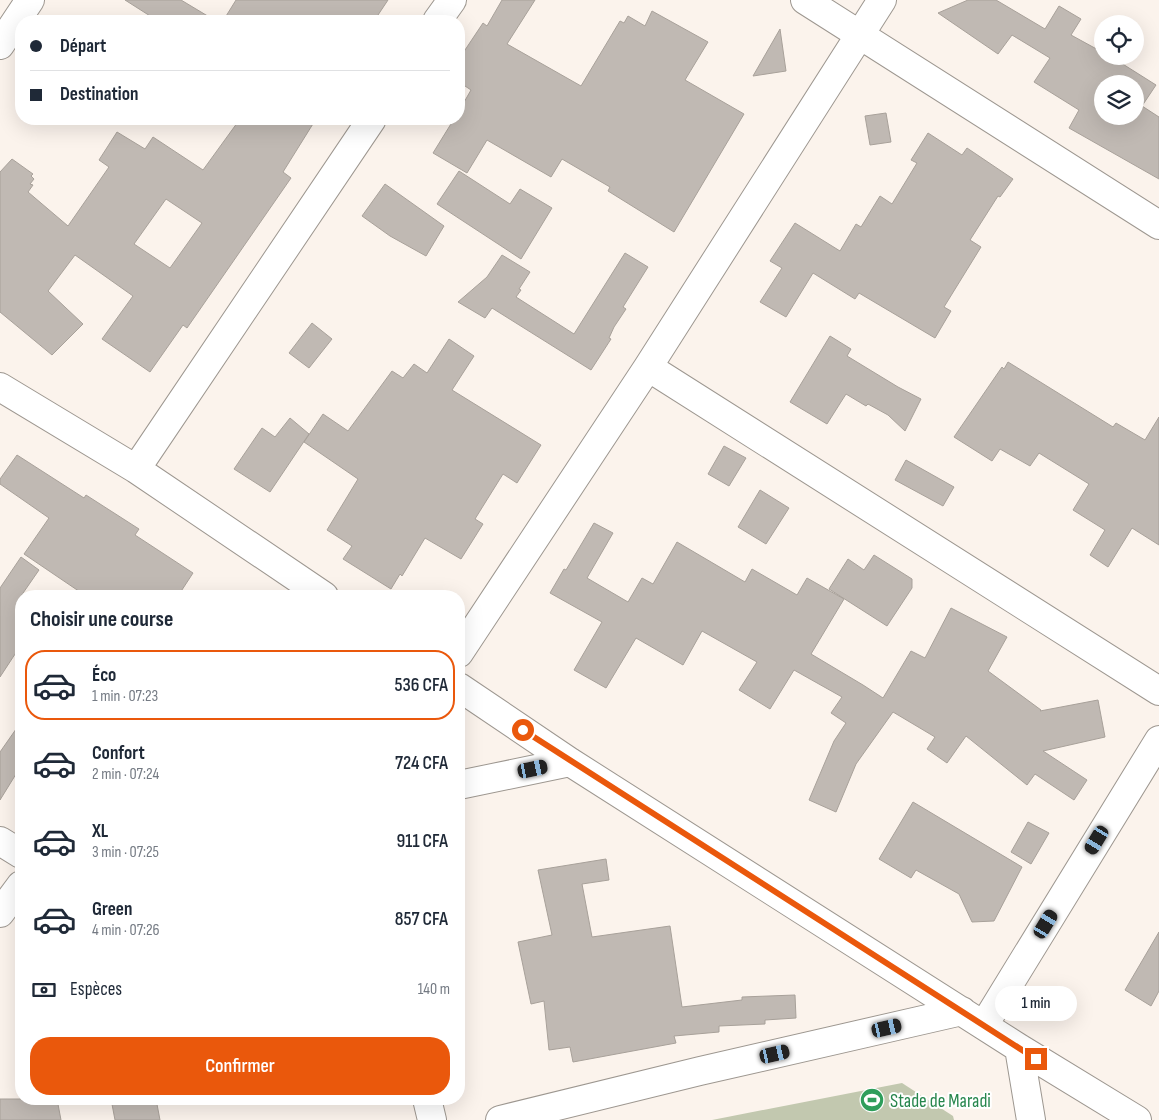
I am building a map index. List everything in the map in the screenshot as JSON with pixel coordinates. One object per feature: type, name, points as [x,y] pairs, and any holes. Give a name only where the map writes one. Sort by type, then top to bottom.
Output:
[{"type":"street","points":[[20,15],[30,0]]},
{"type":"street","points":[[441,15],[452,0]]},
{"type":"street","points":[[805,0],[1159,225]]},
{"type":"street","points":[[465,644],[648,367],[882,0]]},
{"type":"street","points":[[0,46],[15,23]]},
{"type":"street","points":[[136,469],[368,125]]},
{"type":"street","points":[[648,367],[1159,691]]},
{"type":"street","points":[[0,387],[136,469],[315,590]]},
{"type":"street","points":[[465,691],[570,762],[1019,1048],[1137,1120]]},
{"type":"street","points":[[984,1025],[1159,740]]},
{"type":"street","points":[[465,783],[570,762]]},
{"type":"street","points":[[0,841],[15,850]]},
{"type":"street","points":[[0,913],[15,893]]},
{"type":"street","points":[[500,1120],[691,1073],[962,1011]]},
{"type":"street","points":[[1019,1048],[1031,1120]]},
{"type":"street","points":[[428,1105],[432,1120]]},
{"type":"green space","name":"Stade de Maradi","points":[[902,1083],[953,1116],[954,1120],[712,1120]]},
{"type":"building","points":[[125,0],[181,0],[206,15],[149,15]]},
{"type":"building","points":[[236,0],[388,0],[378,15],[227,15]]},
{"type":"building","points":[[502,0],[535,0],[507,44],[581,86],[620,21],[624,23],[628,16],[645,26],[652,11],[708,42],[685,80],[744,114],[674,232],[608,191],[610,187],[562,159],[551,177],[487,140],[467,173],[433,153],[450,125],[465,125],[465,100],[471,90],[465,86],[465,50],[483,23],[487,26]]},
{"type":"building","points":[[968,0],[996,0],[1045,29],[1059,6],[1081,19],[1071,35],[1094,48],[1094,65],[1124,65],[1140,75],[1094,75],[1094,125],[1144,125],[1144,107],[1159,117],[1159,179],[1069,128],[1079,110],[1034,82],[1050,58],[1012,35],[998,54],[938,13]]},
{"type":"building","points":[[780,29],[786,71],[753,76]]},
{"type":"building","points":[[1144,77],[1156,85],[1144,103]]},
{"type":"building","points":[[886,113],[891,142],[870,145],[865,116]]},
{"type":"building","points":[[236,125],[312,125],[283,172],[291,178],[187,328],[183,325],[150,372],[102,339],[133,296],[75,255],[48,291],[83,324],[52,355],[0,312],[0,172],[12,159],[33,174],[31,176],[34,179],[30,184],[33,185],[28,192],[68,226],[109,167],[99,160],[117,132],[145,149],[153,137],[203,170]],"holes":[[[166,199],[202,223],[170,268],[134,244]]]},
{"type":"building","points":[[928,133],[962,155],[967,148],[1013,179],[1000,197],[998,196],[970,240],[981,247],[944,307],[951,311],[935,338],[859,293],[855,299],[813,273],[786,317],[760,302],[782,268],[770,261],[795,223],[840,251],[856,224],[861,227],[880,196],[892,204],[917,163],[911,160]]},
{"type":"building","points":[[459,171],[510,204],[520,189],[552,208],[521,259],[437,204]]},
{"type":"building","points":[[385,184],[444,226],[426,256],[390,236],[362,216]]},
{"type":"building","points":[[625,253],[648,267],[623,307],[626,309],[614,327],[609,338],[611,339],[591,370],[492,308],[485,318],[458,302],[487,277],[502,255],[530,272],[516,297],[574,334]]},
{"type":"building","points":[[312,323],[332,339],[309,368],[289,353]]},
{"type":"building","points":[[830,336],[851,349],[847,356],[921,399],[905,431],[888,415],[868,404],[866,406],[846,394],[827,424],[790,402]]},
{"type":"building","points":[[449,339],[474,356],[452,390],[541,445],[517,483],[503,474],[475,519],[483,524],[461,559],[425,538],[402,576],[400,574],[391,589],[343,559],[352,546],[327,530],[358,479],[304,442],[323,414],[348,431],[392,371],[403,378],[414,364],[427,373]]},
{"type":"building","points":[[1008,362],[1113,427],[1116,423],[1145,440],[1159,417],[1159,545],[1132,528],[1108,567],[1090,555],[1105,530],[1073,510],[1089,484],[1039,453],[1030,466],[1000,449],[992,461],[954,437],[1002,367],[1004,369]]},
{"type":"building","points":[[290,418],[309,434],[270,492],[234,469],[262,428],[275,437]]},
{"type":"building","points":[[724,446],[746,458],[729,486],[708,474]]},
{"type":"building","points":[[17,455],[84,498],[86,495],[139,529],[135,535],[193,573],[182,590],[77,590],[24,554],[49,518],[0,484],[0,479]]},
{"type":"building","points":[[906,460],[954,487],[943,506],[895,480]]},
{"type":"building","points":[[760,490],[789,508],[766,544],[738,527]]},
{"type":"building","points":[[594,523],[613,533],[587,578],[628,602],[642,578],[653,584],[677,542],[745,582],[752,569],[797,595],[807,578],[844,599],[811,654],[883,698],[911,651],[925,658],[951,608],[1007,637],[988,671],[1040,711],[1098,700],[1105,737],[1043,751],[1087,780],[1074,800],[1035,774],[1027,785],[966,736],[947,763],[927,749],[935,737],[893,712],[856,764],[836,812],[809,800],[834,741],[846,723],[831,713],[842,697],[794,670],[770,709],[739,690],[757,662],[702,631],[683,665],[636,638],[606,688],[574,670],[602,622],[550,593]]},
{"type":"building","points":[[874,555],[912,579],[912,588],[887,626],[829,589],[848,559],[864,570]]},
{"type":"building","points":[[21,557],[39,570],[25,590],[15,590],[15,654],[0,677],[0,588]]},
{"type":"building","points":[[15,731],[15,776],[0,800],[0,752]]},
{"type":"building","points":[[913,802],[1022,867],[994,921],[972,922],[959,894],[916,870],[911,878],[879,859]]},
{"type":"building","points":[[1028,822],[1049,833],[1031,864],[1011,852]]},
{"type":"building","points":[[606,859],[609,880],[582,884],[592,937],[670,926],[682,1007],[742,1000],[742,997],[795,995],[796,1018],[765,1020],[765,1024],[719,1026],[719,1032],[674,1036],[676,1043],[573,1062],[570,1047],[549,1050],[544,1001],[531,1004],[518,942],[552,935],[538,870]]},
{"type":"building","points":[[1159,932],[1159,991],[1151,1006],[1125,990]]},
{"type":"building","points":[[0,1099],[15,1099],[15,1105],[58,1105],[61,1120],[0,1120]]},
{"type":"building","points":[[112,1105],[157,1105],[160,1120],[115,1120]]},
{"type":"place","name":"Stade de Maradi","points":[[872,1100]]},
{"type":"route","points":[[523,730],[570,762],[1036,1059]]}]
